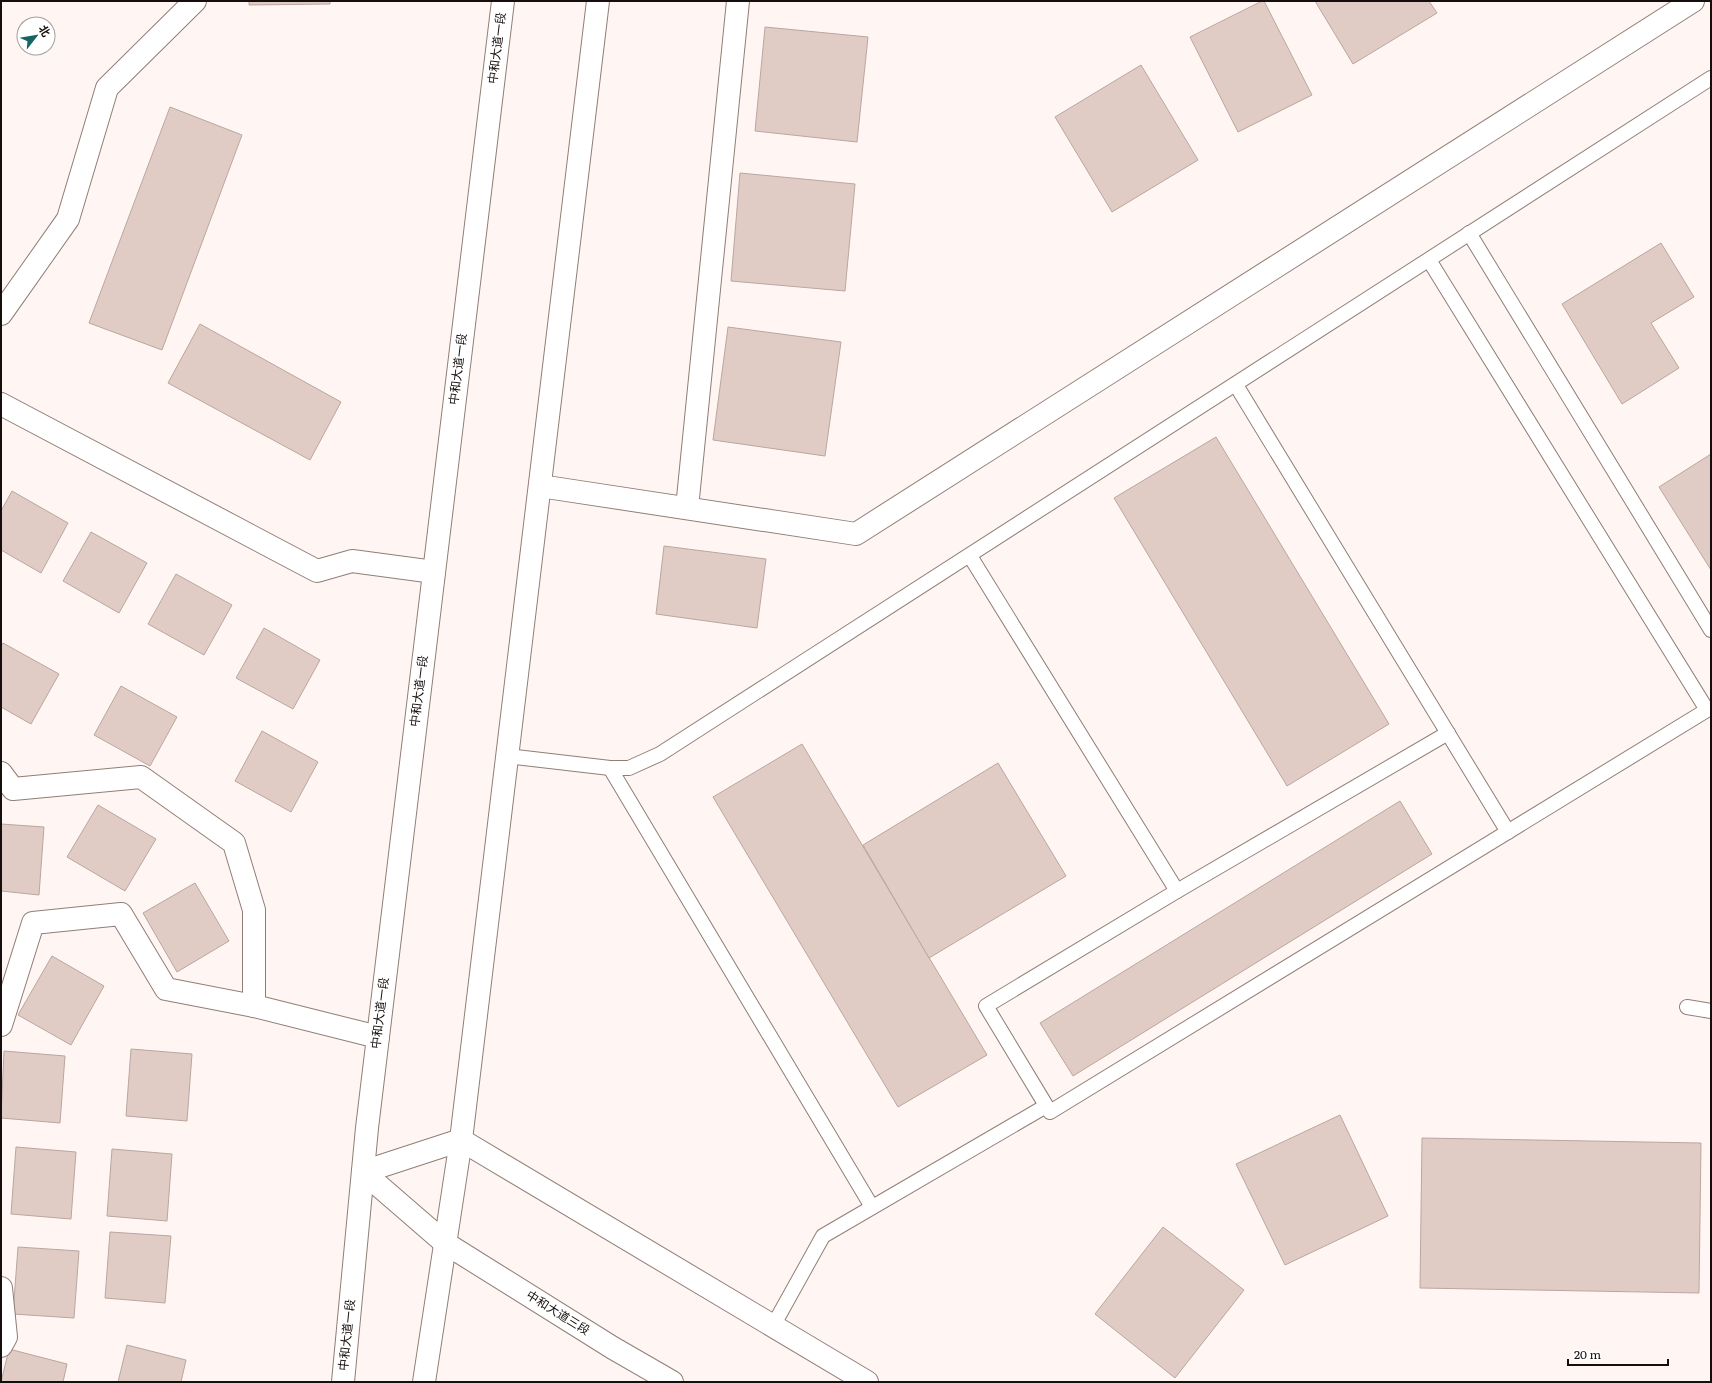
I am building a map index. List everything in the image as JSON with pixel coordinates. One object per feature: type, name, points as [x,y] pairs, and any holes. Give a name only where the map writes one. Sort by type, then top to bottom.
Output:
[{"type":"main road","points":[[1,314],[68,219],[106,88],[195,1]]},
{"type":"main road","name":"中和大道一段","points":[[343,1382],[363,1172],[378,1037],[503,1]]},
{"type":"main road","points":[[424,1382],[461,1140],[598,1]]},
{"type":"main road","points":[[688,508],[738,1]]},
{"type":"main road","points":[[540,486],[856,534],[1693,1]]},
{"type":"main road","points":[[1,404],[317,571],[352,561],[434,572]]},
{"type":"main road","points":[[5,786],[140,777],[234,843],[254,910],[254,1006]]},
{"type":"main road","points":[[1,1025],[33,923],[121,914],[166,989],[254,1006],[378,1037]]},
{"type":"main road","points":[[363,1172],[461,1140],[867,1382]]},
{"type":"main road","name":"中和大道三段","points":[[363,1172],[445,1243],[614,1348],[672,1382]]},
{"type":"main road","points":[[1,1288],[6,1337],[1,1346]]},
{"type":"lane","points":[[507,756],[610,768],[629,768],[660,754],[1236,385],[1711,78]]},
{"type":"lane","points":[[1469,233],[1711,630]]},
{"type":"lane","points":[[1429,260],[1707,710],[1050,1112],[986,1006],[1177,891],[1448,733]]},
{"type":"lane","points":[[1236,385],[1508,832]]},
{"type":"lane","points":[[970,556],[1177,891]]},
{"type":"lane","points":[[610,768],[872,1207]]},
{"type":"lane","points":[[1687,1007],[1711,1011]]},
{"type":"lane","points":[[773,1326],[823,1236],[1046,1106]]},
{"type":"building","points":[[249,1],[330,1],[330,4],[249,5]]},
{"type":"building","points":[[1264,1],[1312,95],[1238,132],[1190,37]]},
{"type":"building","points":[[1315,1],[1429,1],[1437,13],[1353,64]]},
{"type":"building","points":[[765,27],[868,37],[857,142],[755,131]]},
{"type":"building","points":[[1141,65],[1198,160],[1112,212],[1055,117]]},
{"type":"building","points":[[170,107],[242,135],[162,350],[89,323]]},
{"type":"building","points":[[740,173],[855,184],[845,291],[731,281]]},
{"type":"building","points":[[1661,243],[1694,297],[1651,323],[1679,368],[1622,404],[1562,304]]},
{"type":"building","points":[[200,324],[341,402],[310,460],[168,383]]},
{"type":"building","points":[[728,327],[841,342],[825,456],[713,440]]},
{"type":"building","points":[[1216,437],[1389,724],[1287,786],[1114,498]]},
{"type":"building","points":[[1711,454],[1711,570],[1659,487]]},
{"type":"building","points":[[12,491],[68,523],[41,573],[1,550],[1,511]]},
{"type":"building","points":[[91,532],[147,563],[119,613],[63,581]]},
{"type":"building","points":[[664,546],[766,559],[757,628],[656,614]]},
{"type":"building","points":[[176,574],[232,605],[204,655],[148,624]]},
{"type":"building","points":[[264,628],[320,660],[293,709],[236,678]]},
{"type":"building","points":[[3,643],[59,674],[31,724],[1,707],[1,646]]},
{"type":"building","points":[[121,686],[177,717],[150,766],[94,735]]},
{"type":"building","points":[[262,731],[318,762],[291,812],[235,781]]},
{"type":"building","points":[[802,744],[987,1055],[898,1107],[713,797]]},
{"type":"building","points":[[998,763],[1066,876],[929,958],[863,845]]},
{"type":"building","points":[[1400,801],[1432,854],[1073,1076],[1040,1023]]},
{"type":"building","points":[[98,805],[156,839],[125,891],[67,857]]},
{"type":"building","points":[[1,824],[44,827],[39,895],[1,891]]},
{"type":"building","points":[[195,883],[229,941],[177,972],[143,913]]},
{"type":"building","points":[[52,956],[104,986],[71,1045],[18,1015]]},
{"type":"building","points":[[131,1049],[192,1054],[187,1121],[126,1116]]},
{"type":"building","points":[[4,1051],[65,1056],[60,1123],[1,1118]]},
{"type":"building","points":[[1340,1115],[1388,1216],[1285,1265],[1236,1164]]},
{"type":"building","points":[[1422,1138],[1701,1143],[1699,1293],[1420,1288]]},
{"type":"building","points":[[16,1147],[76,1152],[71,1219],[11,1214]]},
{"type":"building","points":[[112,1149],[172,1154],[167,1221],[107,1216]]},
{"type":"building","points":[[1163,1227],[1244,1290],[1175,1378],[1095,1314]]},
{"type":"building","points":[[110,1232],[171,1236],[165,1303],[105,1298]]},
{"type":"building","points":[[18,1247],[79,1251],[74,1318],[13,1314]]},
{"type":"building","points":[[127,1345],[186,1360],[181,1382],[118,1382]]},
{"type":"building","points":[[9,1349],[67,1364],[63,1382],[1,1382]]}]
